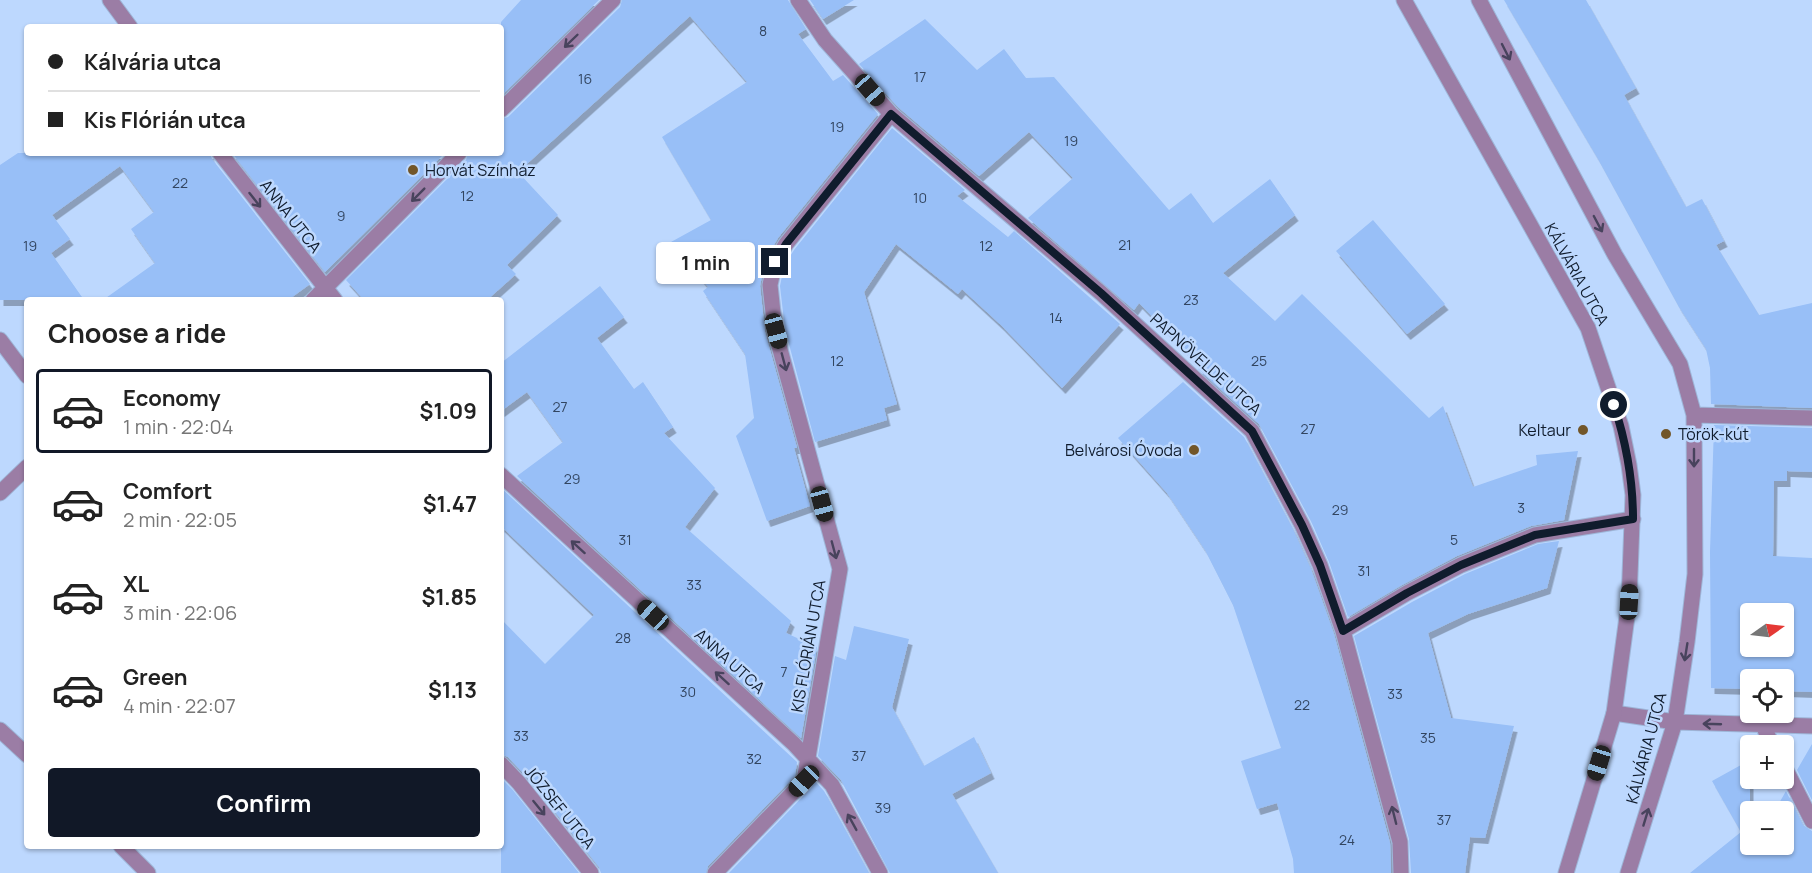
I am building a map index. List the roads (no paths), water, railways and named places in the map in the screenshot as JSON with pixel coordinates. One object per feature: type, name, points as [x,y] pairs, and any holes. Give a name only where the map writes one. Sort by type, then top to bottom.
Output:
[{"type":"street","points":[[110,0],[128,24]]},
{"type":"street","points":[[504,107],[613,0]]},
{"type":"street","name":"PAPNÖVELDE UTCA","points":[[798,0],[825,40],[891,114],[1101,293],[1252,431],[1316,555],[1343,631],[1400,842],[1401,873]]},
{"type":"street","name":"KÁLVÁRIA UTCA","points":[[1404,0],[1588,328],[1621,426],[1633,495],[1629,602],[1614,713],[1566,873]]},
{"type":"street","name":"KÁLVÁRIA UTCA","points":[[1479,0],[1615,255],[1680,364],[1694,415],[1695,574],[1687,642],[1675,722],[1628,873]]},
{"type":"street","name":"KIS FLÓRIÁN UTCA","points":[[716,873],[804,781],[840,570],[776,331],[770,285],[775,262],[786,244],[891,114]]},
{"type":"street","name":"ANNA UTCA","points":[[222,156],[331,294]]},
{"type":"street","points":[[331,294],[456,156]]},
{"type":"street","points":[[0,340],[24,372]]},
{"type":"street","points":[[1694,415],[1812,418]]},
{"type":"street","points":[[0,493],[24,470]]},
{"type":"street","name":"ANNA UTCA","points":[[504,479],[794,744],[832,785],[880,873]]},
{"type":"street","points":[[1343,631],[1407,593],[1461,565],[1535,535],[1633,519]]},
{"type":"street","points":[[1614,713],[1675,722],[1812,726]]},
{"type":"street","points":[[1762,726],[1767,735]]},
{"type":"street","points":[[0,730],[24,752]]},
{"type":"street","name":"JÓZSEF UTCA","points":[[504,767],[591,873]]},
{"type":"street","points":[[1794,786],[1812,821]]},
{"type":"street","points":[[124,849],[148,873]]},
{"type":"place","name":"Horvát Színház","points":[[413,170]]},
{"type":"place","name":"Keltaur","points":[[1583,430]]},
{"type":"place","name":"Török-kút","points":[[1666,434]]},
{"type":"place","name":"Belvárosi Óvoda","points":[[1194,450]]}]
